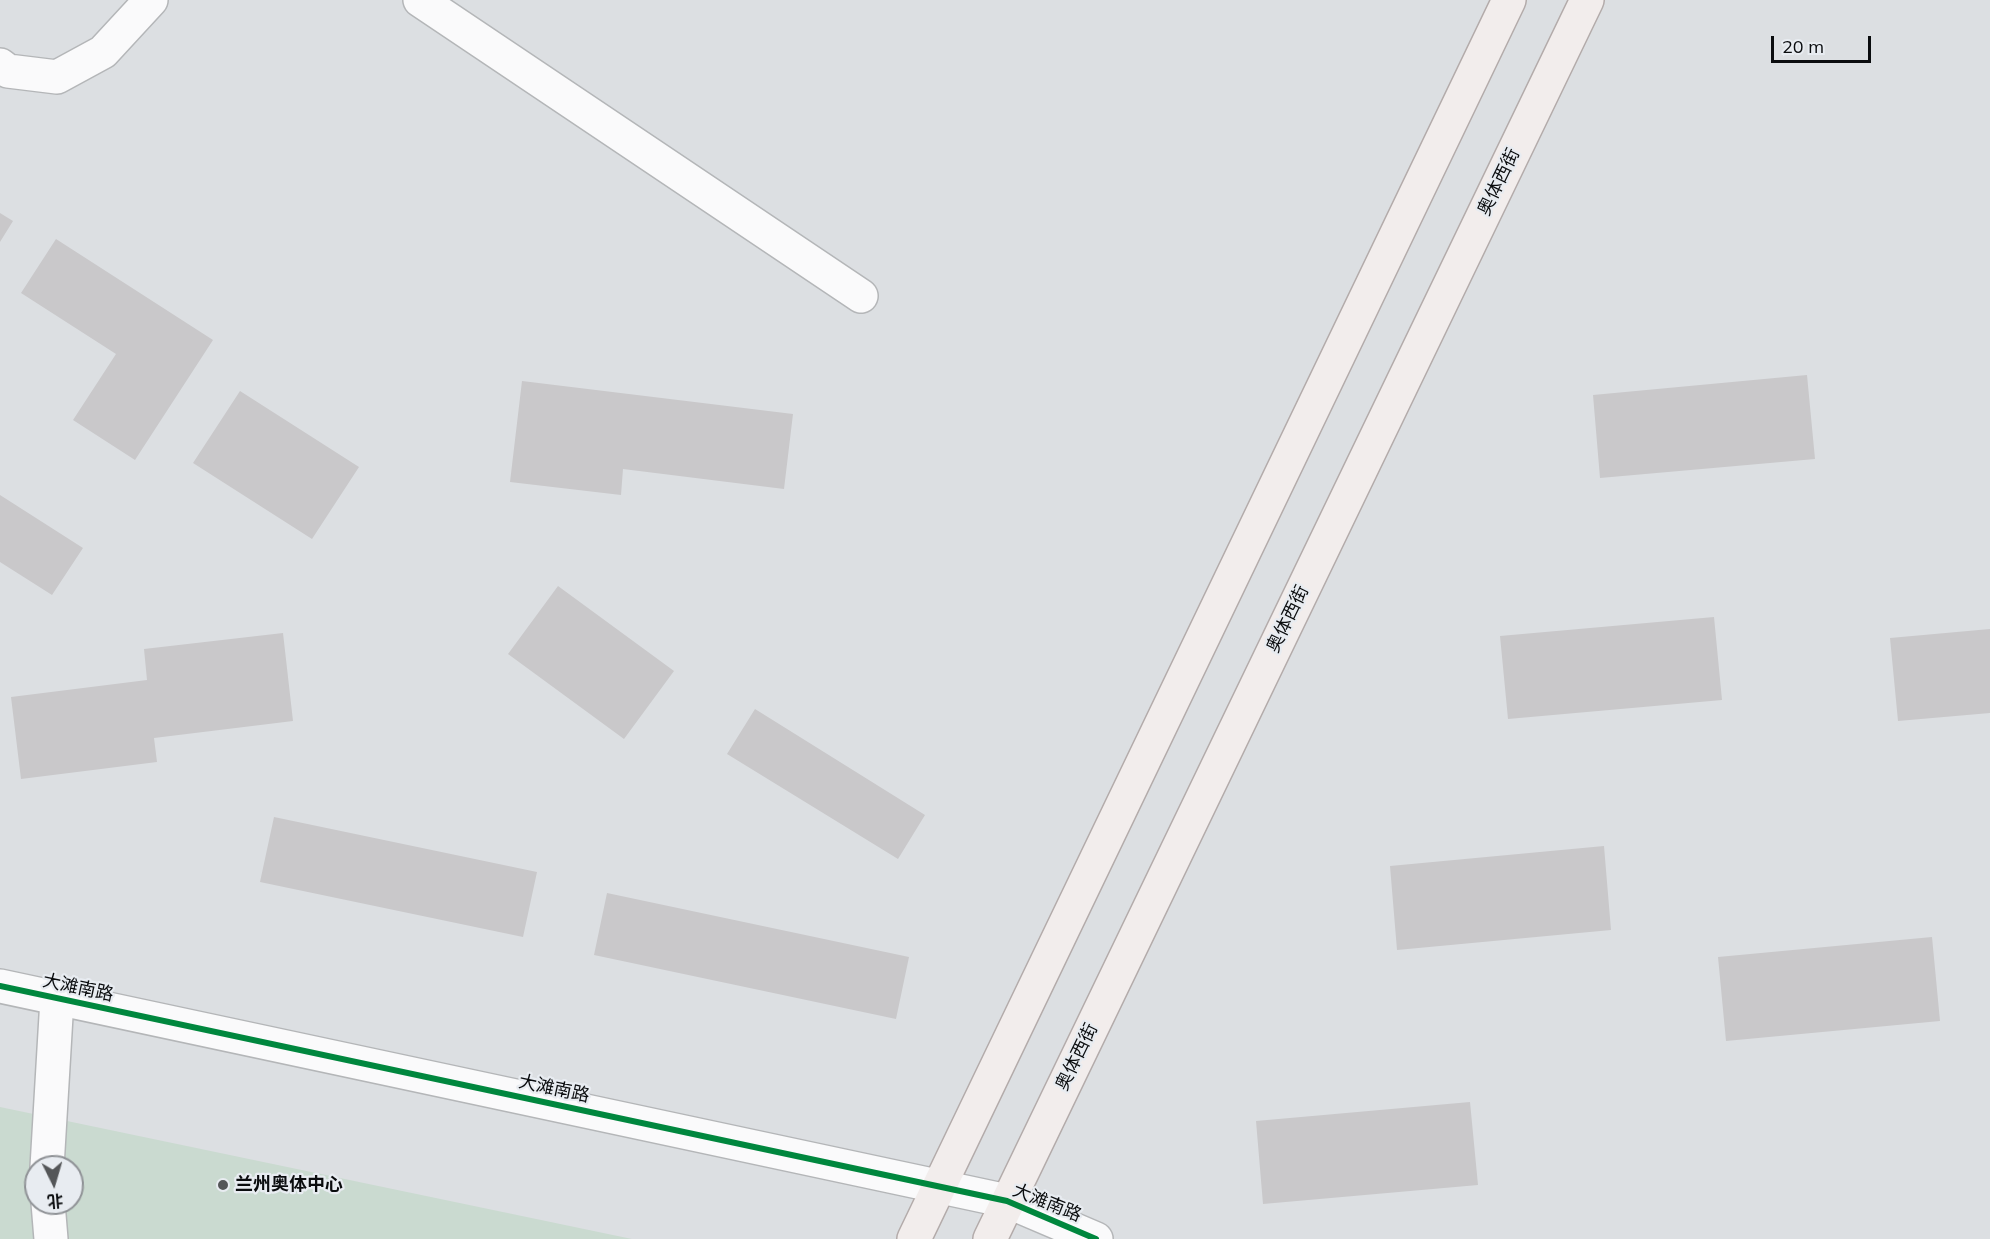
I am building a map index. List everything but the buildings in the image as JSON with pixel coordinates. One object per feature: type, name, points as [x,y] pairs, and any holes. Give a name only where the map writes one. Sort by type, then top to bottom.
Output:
[{"type":"main road","points":[[914,1239],[1509,0]]},
{"type":"main road","name":"奥体西街","points":[[990,1239],[1587,0]]},
{"type":"street","points":[[0,65],[8,71],[57,77],[103,52],[151,0]]},
{"type":"street","points":[[420,0],[861,296]]},
{"type":"street","name":"大滩南路","points":[[0,986],[1007,1201],[1096,1239]]},
{"type":"street","points":[[48,1155],[57,999]]},
{"type":"street","points":[[49,1215],[51,1239]]},
{"type":"shaded area","name":"兰州奥体中心","points":[[0,1107],[632,1239],[0,1239]]},
{"type":"cycle path","points":[[0,986],[1007,1201],[1096,1239]]},
{"type":"place","name":"兰州奥体中心","points":[[223,1185]]}]
